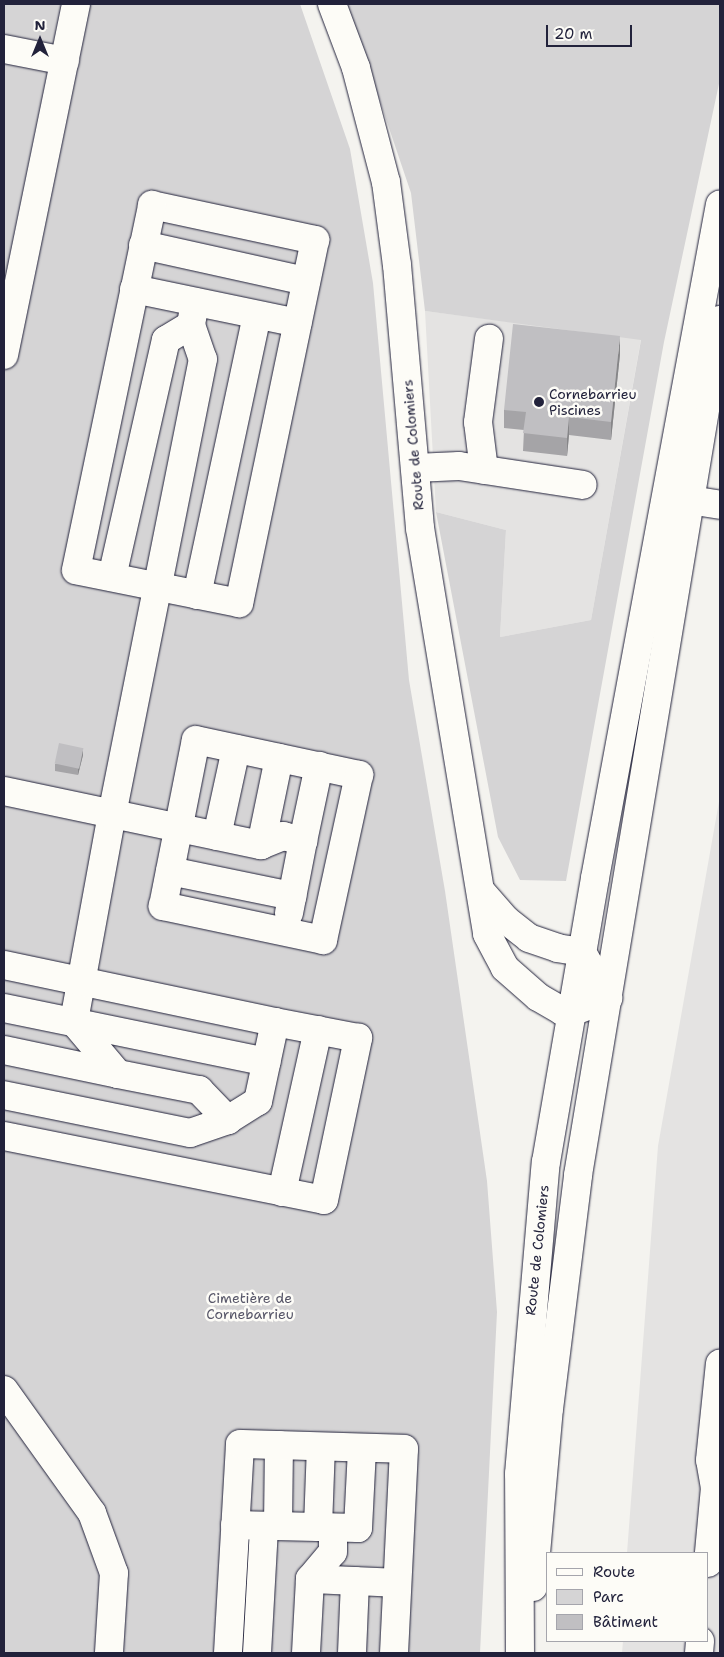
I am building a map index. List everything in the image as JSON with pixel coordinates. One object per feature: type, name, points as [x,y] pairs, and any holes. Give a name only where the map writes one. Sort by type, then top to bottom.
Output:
[{"type":"main road","points":[[4,355],[76,4]]},
{"type":"main road","name":"Route de Colomiers","points":[[332,4],[356,68],[386,182],[420,528],[472,858],[481,891],[487,934],[505,968],[538,997],[562,1012],[574,1003]]},
{"type":"main road","points":[[4,49],[64,61]]},
{"type":"main road","points":[[582,952],[608,998],[574,1003],[582,952],[720,204]]},
{"type":"main road","points":[[152,205],[315,240],[306,280],[239,603],[76,570],[152,205]]},
{"type":"main road","points":[[143,245],[306,280]]},
{"type":"main road","points":[[134,289],[193,313],[257,314],[298,323]]},
{"type":"main road","points":[[74,1022],[112,814],[203,358],[193,313]]},
{"type":"main road","points":[[112,577],[166,340],[193,313]]},
{"type":"main road","points":[[197,594],[257,314]]},
{"type":"main road","name":"Route de Colomiers","points":[[522,1653],[536,1563],[549,1409],[578,1175],[720,320]]},
{"type":"main road","points":[[484,470],[478,422],[489,339]]},
{"type":"main road","points":[[415,468],[459,466],[583,485]]},
{"type":"main road","points":[[179,479],[220,486]]},
{"type":"main road","points":[[690,500],[720,505]]},
{"type":"main road","points":[[196,740],[236,749],[359,775],[323,940],[163,906],[196,740]]},
{"type":"main road","points":[[217,836],[236,749]]},
{"type":"main road","points":[[261,845],[279,758]]},
{"type":"main road","points":[[285,932],[319,766]]},
{"type":"main road","points":[[4,791],[261,845],[283,836],[303,841]]},
{"type":"main road","points":[[170,871],[292,896]]},
{"type":"main road","name":"Route de Colomiers","points":[[481,891],[506,920],[529,938],[558,948],[582,952]]},
{"type":"main road","points":[[4,965],[358,1038],[324,1200],[4,1136]]},
{"type":"main road","name":"Route de Colomiers","points":[[522,1653],[519,1474],[527,1359],[546,1162],[574,1003]]},
{"type":"main road","points":[[4,1008],[266,1062]]},
{"type":"main road","points":[[74,1022],[118,1074]]},
{"type":"main road","points":[[4,1095],[190,1133],[228,1120],[258,1100],[275,1022]]},
{"type":"main road","points":[[282,1192],[318,1030]]},
{"type":"main road","points":[[4,1050],[199,1090],[228,1120]]},
{"type":"main road","points":[[709,1552],[715,1488],[710,1460],[720,1364]]},
{"type":"main road","points":[[4,1390],[92,1513],[114,1573],[109,1653]]},
{"type":"main road","points":[[228,1653],[240,1444],[404,1450],[394,1653]]},
{"type":"main road","points":[[257,1653],[279,1445]]},
{"type":"main road","points":[[306,1653],[310,1579],[333,1552],[325,1527],[321,1447]]},
{"type":"main road","points":[[235,1525],[358,1528],[362,1448]]},
{"type":"main road","points":[[310,1579],[397,1583]]},
{"type":"main road","points":[[352,1653],[355,1581]]},
{"type":"shaded area","points":[[425,311],[641,339],[591,620],[500,637],[506,530],[436,512]]},
{"type":"shaded area","points":[[720,796],[720,1653],[622,1653],[623,1642],[709,1642],[709,1552],[627,1552],[658,1146]]},
{"type":"green space","name":"Cimetière de Cornebarrieu","points":[[4,4],[300,4],[350,149],[373,283],[409,680],[445,891],[487,1181],[497,1312],[480,1653],[4,1653]]},
{"type":"green space","points":[[347,4],[720,4],[720,79],[664,342],[566,881],[520,880],[498,837],[436,512],[506,530],[500,637],[591,620],[641,340],[425,311],[411,193]]},
{"type":"building","points":[[513,324],[620,336],[611,422],[569,417],[567,438],[523,433],[526,412],[504,410]]},
{"type":"building","points":[[59,743],[83,748],[79,769],[55,764]]},
{"type":"place","name":"Cornebarrieu Piscines","points":[[539,402]]}]
